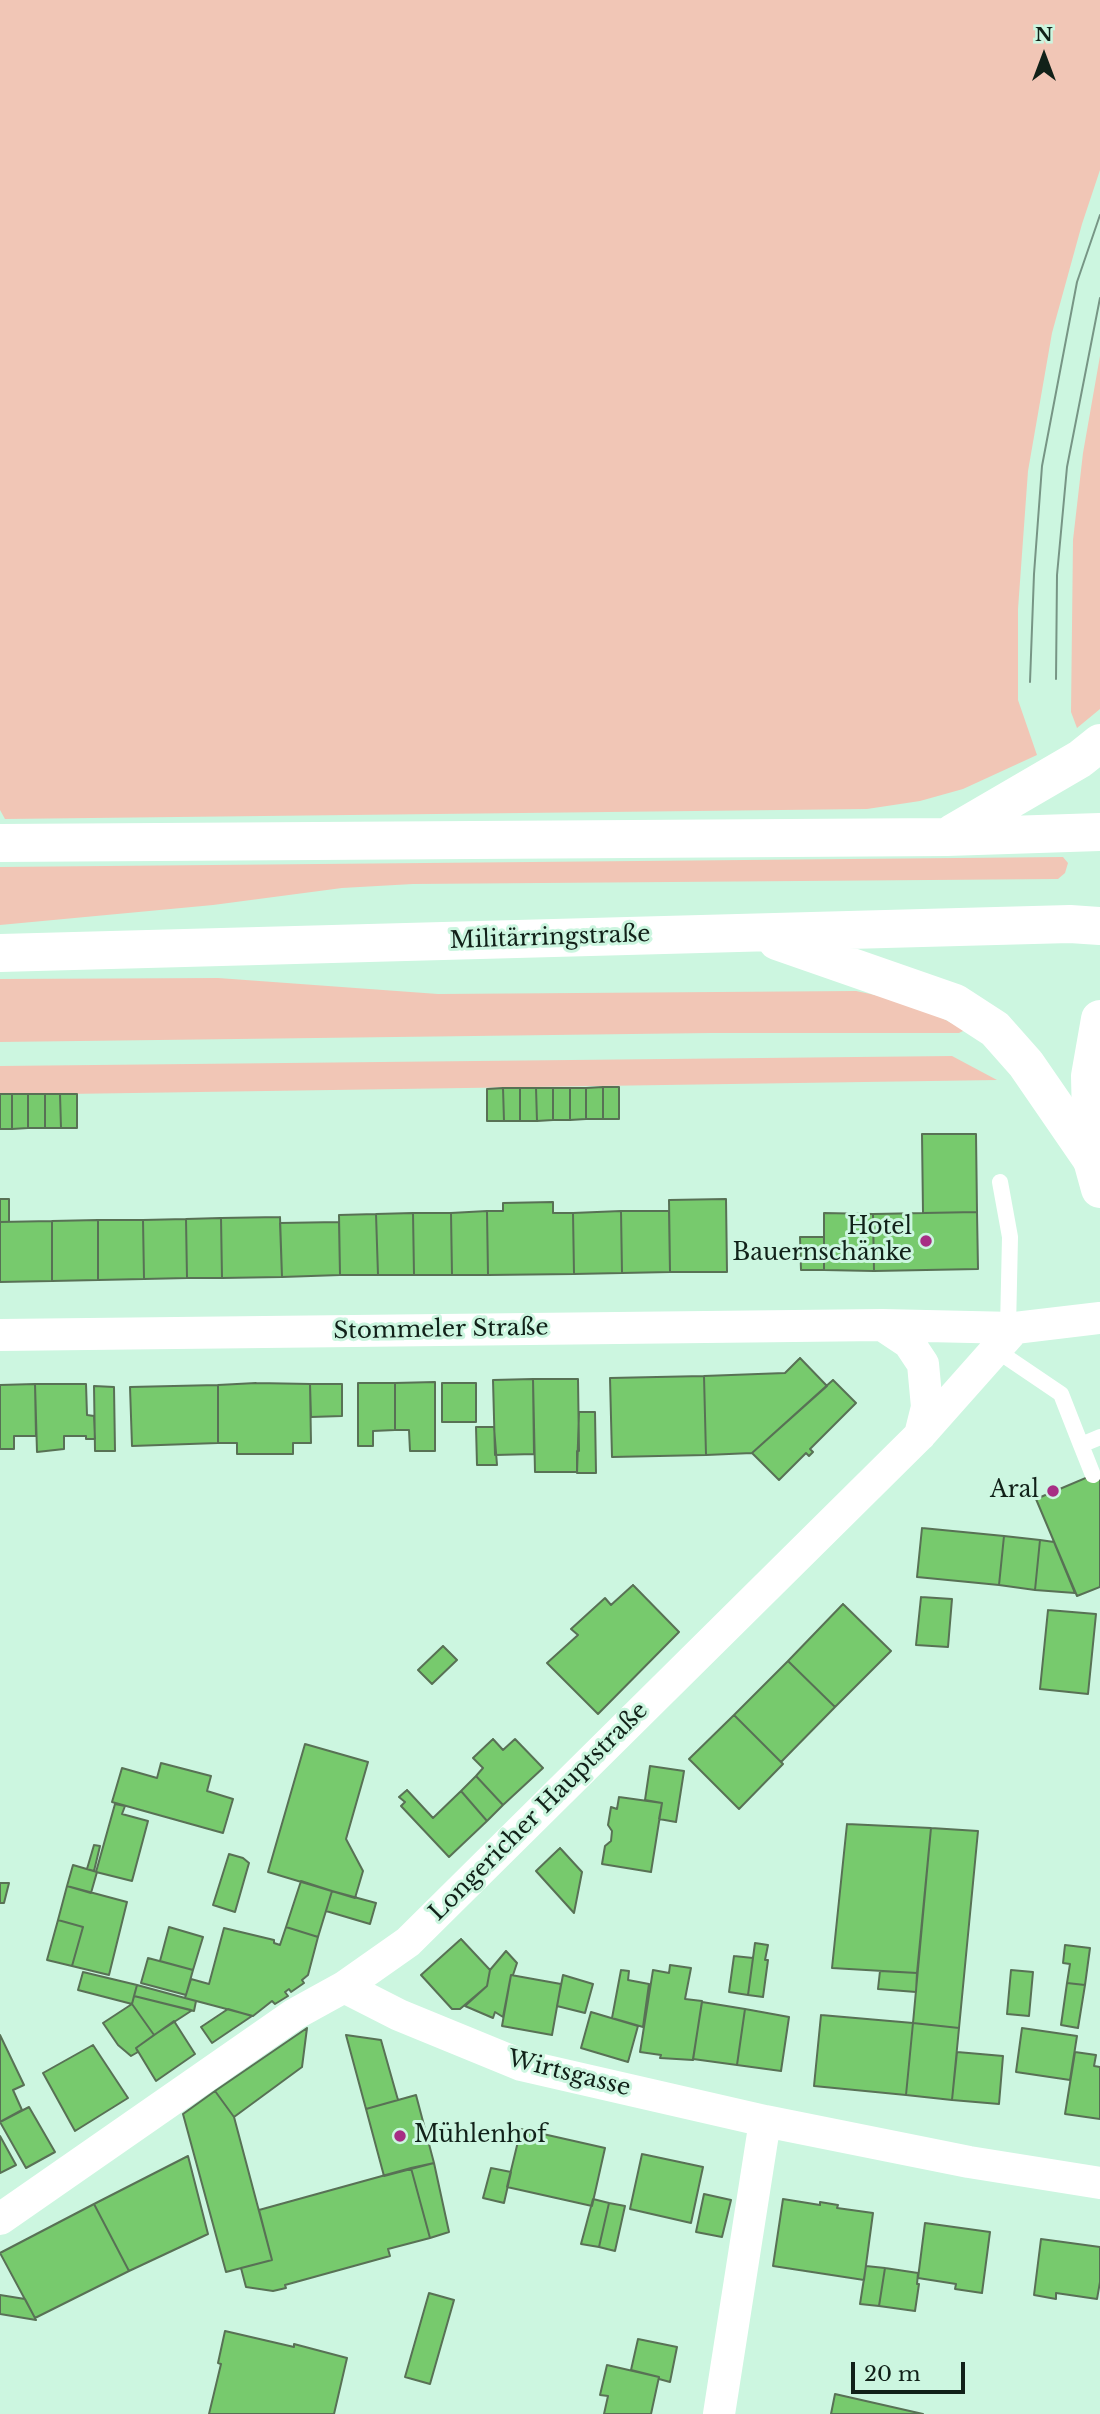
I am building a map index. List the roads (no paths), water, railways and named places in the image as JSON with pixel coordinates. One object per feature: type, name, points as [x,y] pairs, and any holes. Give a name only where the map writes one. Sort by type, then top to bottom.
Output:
[{"type":"main road","points":[[947,836],[1080,759],[1100,743]]},
{"type":"main road","points":[[0,843],[1097,833]]},
{"type":"main road","name":"Militärringstraße","points":[[0,953],[1090,921]]},
{"type":"main road","points":[[752,932],[955,1003],[995,1029],[1026,1064],[1096,1175]]},
{"type":"main road","points":[[1096,1175],[1090,1076],[1100,1019]]},
{"type":"street","name":"Stommeler Straße","points":[[0,1335],[882,1325],[1007,1335],[1100,1318]]},
{"type":"street","points":[[882,1325],[909,1343],[923,1364],[927,1407],[920,1435]]},
{"type":"street","name":"Longericher Hauptstraße","points":[[0,2220],[295,2014],[344,1987],[408,1942],[920,1435],[1007,1335]]},
{"type":"street","name":"Wirtsgasse","points":[[344,1987],[399,2015],[521,2065],[765,2120],[969,2162],[1100,2183]]},
{"type":"street","points":[[719,2414],[765,2120]]},
{"type":"lane","points":[[1000,1182],[1010,1237],[1007,1335],[1061,1394],[1093,1475]]},
{"type":"lane","points":[[1081,1445],[1100,1437]]},
{"type":"tram line","points":[[1030,682],[1042,466],[1077,282],[1100,215]]},
{"type":"tram line","points":[[1056,679],[1057,575],[1067,467],[1100,298]]},
{"type":"place","name":"Hotel Bauernschänke","points":[[926,1241]]},
{"type":"place","name":"Aral","points":[[1053,1491]]},
{"type":"place","name":"Mühlenhof","points":[[400,2136]]}]
